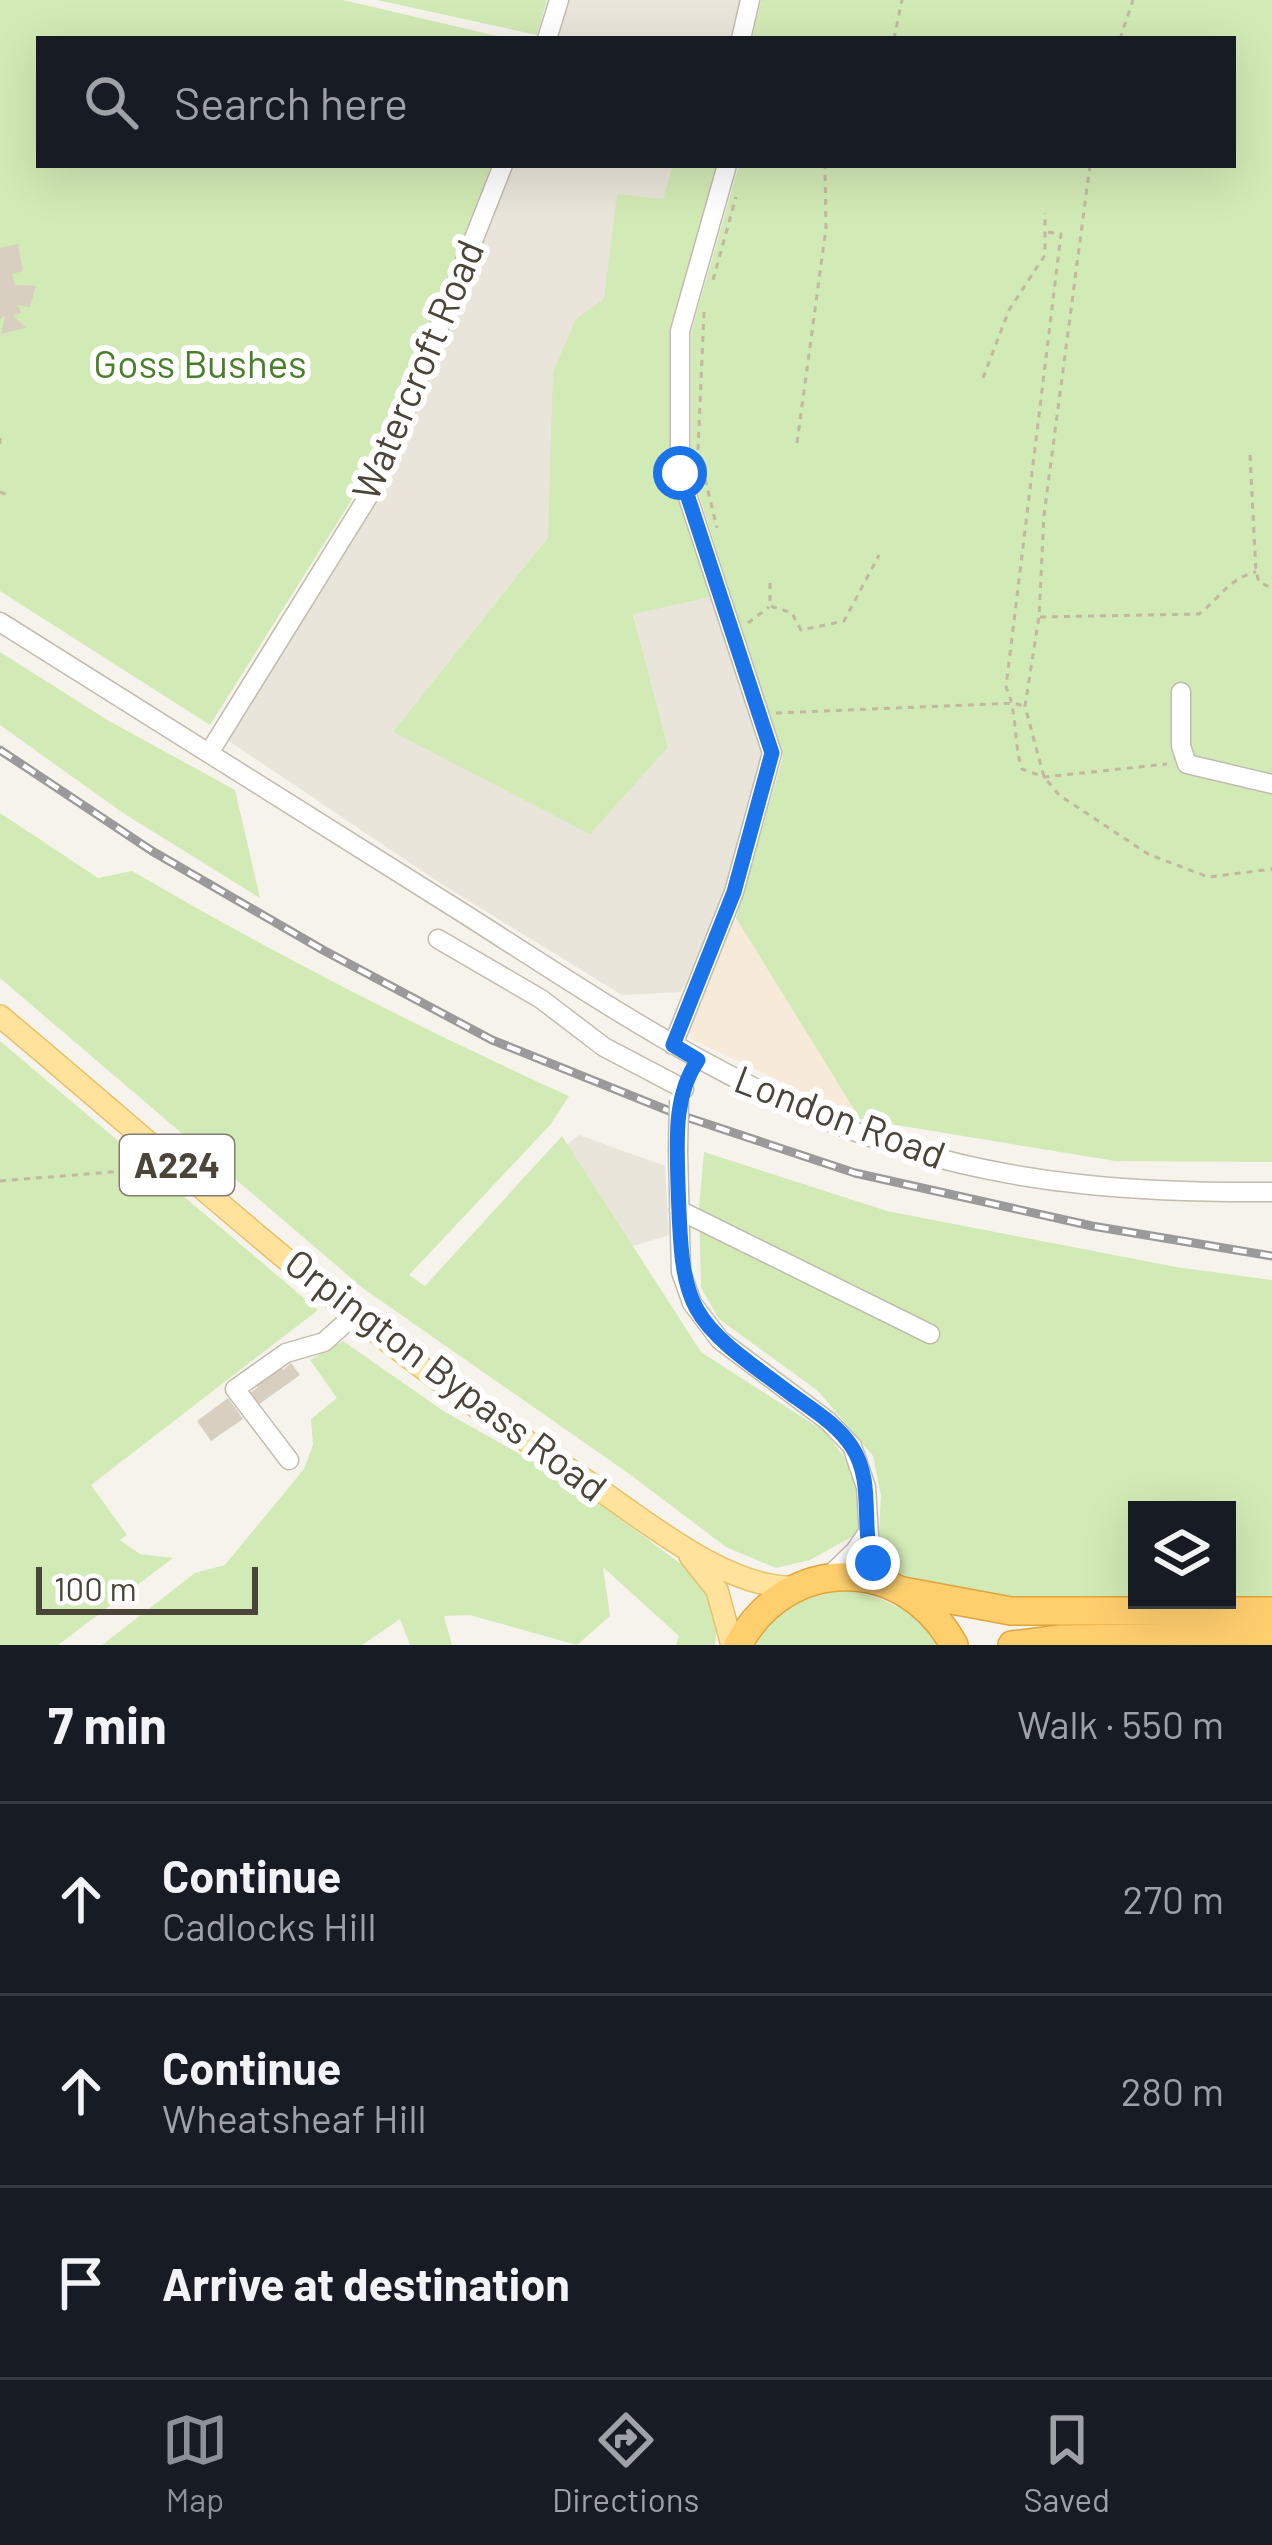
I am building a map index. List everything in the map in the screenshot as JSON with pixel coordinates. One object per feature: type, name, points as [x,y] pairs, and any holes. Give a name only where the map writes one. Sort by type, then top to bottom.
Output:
[{"type":"highway","points":[[735,1645],[767,1605],[795,1587],[828,1577],[848,1576],[1011,1611],[1272,1611]]},
{"type":"highway","points":[[893,1587],[935,1617],[954,1645]]},
{"type":"highway","points":[[1012,1645],[1060,1639],[1272,1637]]},
{"type":"main road","name":"Orpington Bypass Road","points":[[0,1016],[354,1315],[458,1394],[676,1543],[753,1581],[795,1587]]},
{"type":"main road","name":"Orpington Bypass Road","points":[[676,1543],[714,1583],[735,1645]]},
{"type":"street","points":[[548,36],[559,0]]},
{"type":"street","points":[[742,36],[750,0]]},
{"type":"street","name":"Watercroft Road","points":[[209,753],[379,479],[502,168]]},
{"type":"street","points":[[673,1045],[734,892],[772,753],[680,473],[680,331],[731,174]]},
{"type":"street","name":"London Road","points":[[0,622],[673,1045],[812,1116],[899,1147],[979,1168],[1114,1189],[1272,1192]]},
{"type":"street","points":[[1181,692],[1181,746],[1186,764],[1272,784]]},
{"type":"street","points":[[438,939],[541,999],[604,1047],[682,1094]]},
{"type":"street","points":[[698,1060],[682,1094],[677,1151],[681,1272],[697,1312],[720,1340],[846,1439],[864,1476],[866,1535],[893,1587]]},
{"type":"street","points":[[679,1210],[930,1334]]},
{"type":"street","points":[[289,1460],[236,1389],[286,1353],[324,1342],[354,1315]]},
{"type":"street","points":[[828,1577],[866,1535]]},
{"type":"path","points":[[895,36],[902,0]]},
{"type":"path","points":[[1121,36],[1132,0]]},
{"type":"path","points":[[797,443],[826,228],[825,168]]},
{"type":"path","points":[[1044,778],[1025,706],[1090,168]]},
{"type":"path","points":[[710,289],[736,201],[731,174]]},
{"type":"path","points":[[983,378],[1009,310],[1045,255],[1045,213]]},
{"type":"path","points":[[1048,232],[1060,234],[1006,687],[1013,703],[1016,752],[1022,769],[1044,778],[1059,795],[1148,854],[1208,877],[1272,869]]},
{"type":"path","points":[[704,311],[698,450],[720,538]]},
{"type":"path","points":[[0,438],[0,448]]},
{"type":"path","points":[[1250,455],[1256,572],[1259,582],[1272,588]]},
{"type":"path","points":[[0,492],[8,495]]},
{"type":"path","points":[[770,606],[791,613],[800,630],[844,621],[879,555]]},
{"type":"path","points":[[1039,616],[1199,614],[1221,590],[1242,575],[1256,572]]},
{"type":"path","points":[[770,583],[770,606]]},
{"type":"path","points":[[741,609],[746,624],[770,606]]},
{"type":"path","points":[[760,714],[1025,706]]},
{"type":"path","points":[[1044,778],[1146,764],[1186,764]]},
{"type":"path","points":[[0,1180],[178,1166]]},
{"type":"shaded area","points":[[568,0],[742,0],[733,36],[557,36]]},
{"type":"shaded area","points":[[511,168],[698,168],[604,466],[394,731],[668,747],[633,613],[711,597],[763,756],[720,910],[681,992],[622,995],[443,885],[223,737],[384,483]]},
{"type":"shaded area","points":[[736,918],[860,1119],[691,1039],[688,1019]]},
{"type":"shaded area","points":[[579,1135],[665,1166],[669,1235],[623,1249],[553,1156]]},
{"type":"green space","name":"Goss Bushes","points":[[0,0],[343,0],[497,36],[36,36],[36,168],[493,168],[436,320],[368,474],[210,725],[0,591]]},
{"type":"green space","points":[[377,0],[547,0],[537,35]]},
{"type":"green space","points":[[761,0],[1272,0],[1272,1162],[1115,1161],[860,1119],[736,918],[783,757],[691,470],[691,332],[738,168],[1236,168],[1236,36],[753,36]]},
{"type":"green space","points":[[672,168],[719,168],[674,317],[670,476],[711,597],[633,614],[668,747],[590,834],[393,732],[548,537],[553,372],[576,319],[604,299],[617,194],[663,199]]},
{"type":"green space","points":[[0,652],[109,721],[235,790],[260,898],[123,813],[0,725]]},
{"type":"green space","points":[[0,813],[98,878],[132,871],[348,989],[569,1096],[551,1124],[409,1275],[425,1286],[562,1136],[701,1352],[825,1432],[851,1466],[859,1496],[860,1532],[810,1560],[776,1568],[726,1547],[364,1289],[0,978]]},
{"type":"green space","points":[[0,1041],[318,1310],[91,1485],[127,1535],[120,1540],[140,1554],[173,1558],[58,1645],[0,1645]]},
{"type":"green space","points":[[704,1152],[887,1211],[1176,1267],[1272,1280],[1272,1596],[1236,1597],[1236,1501],[1128,1501],[1128,1598],[977,1592],[885,1568],[879,1535],[881,1496],[873,1456],[818,1391],[719,1319],[701,1288],[699,1208]]},
{"type":"green space","points":[[343,1341],[445,1412],[573,1484],[701,1579],[718,1612],[715,1645],[676,1645],[679,1636],[603,1567],[610,1616],[577,1645],[470,1615],[444,1616],[452,1645],[410,1645],[400,1619],[362,1645],[102,1645],[195,1573],[225,1565],[304,1469],[313,1445],[311,1419],[337,1398],[310,1360]]},
{"type":"green space","points":[[845,1591],[898,1608],[920,1623],[939,1645],[751,1645],[769,1623],[792,1607]]},
{"type":"building","points":[[18,244],[23,271],[12,274],[15,285],[36,286],[30,307],[18,305],[21,313],[13,315],[26,328],[1,334],[5,316],[0,319],[0,248]]},
{"type":"building","points":[[278,1363],[283,1370],[291,1363],[300,1375],[258,1405],[249,1394],[258,1387],[254,1381]]},
{"type":"building","points":[[228,1398],[243,1419],[211,1441],[197,1421]]},
{"type":"railway","points":[[0,750],[152,851],[323,950],[492,1040],[677,1114],[855,1173],[1092,1226],[1272,1256]]},
{"type":"route","points":[[680,473],[772,753],[734,892],[673,1045],[698,1060],[680,1100],[681,1272],[692,1303],[713,1334],[828,1421],[852,1447],[866,1487],[866,1535],[873,1563]]}]
